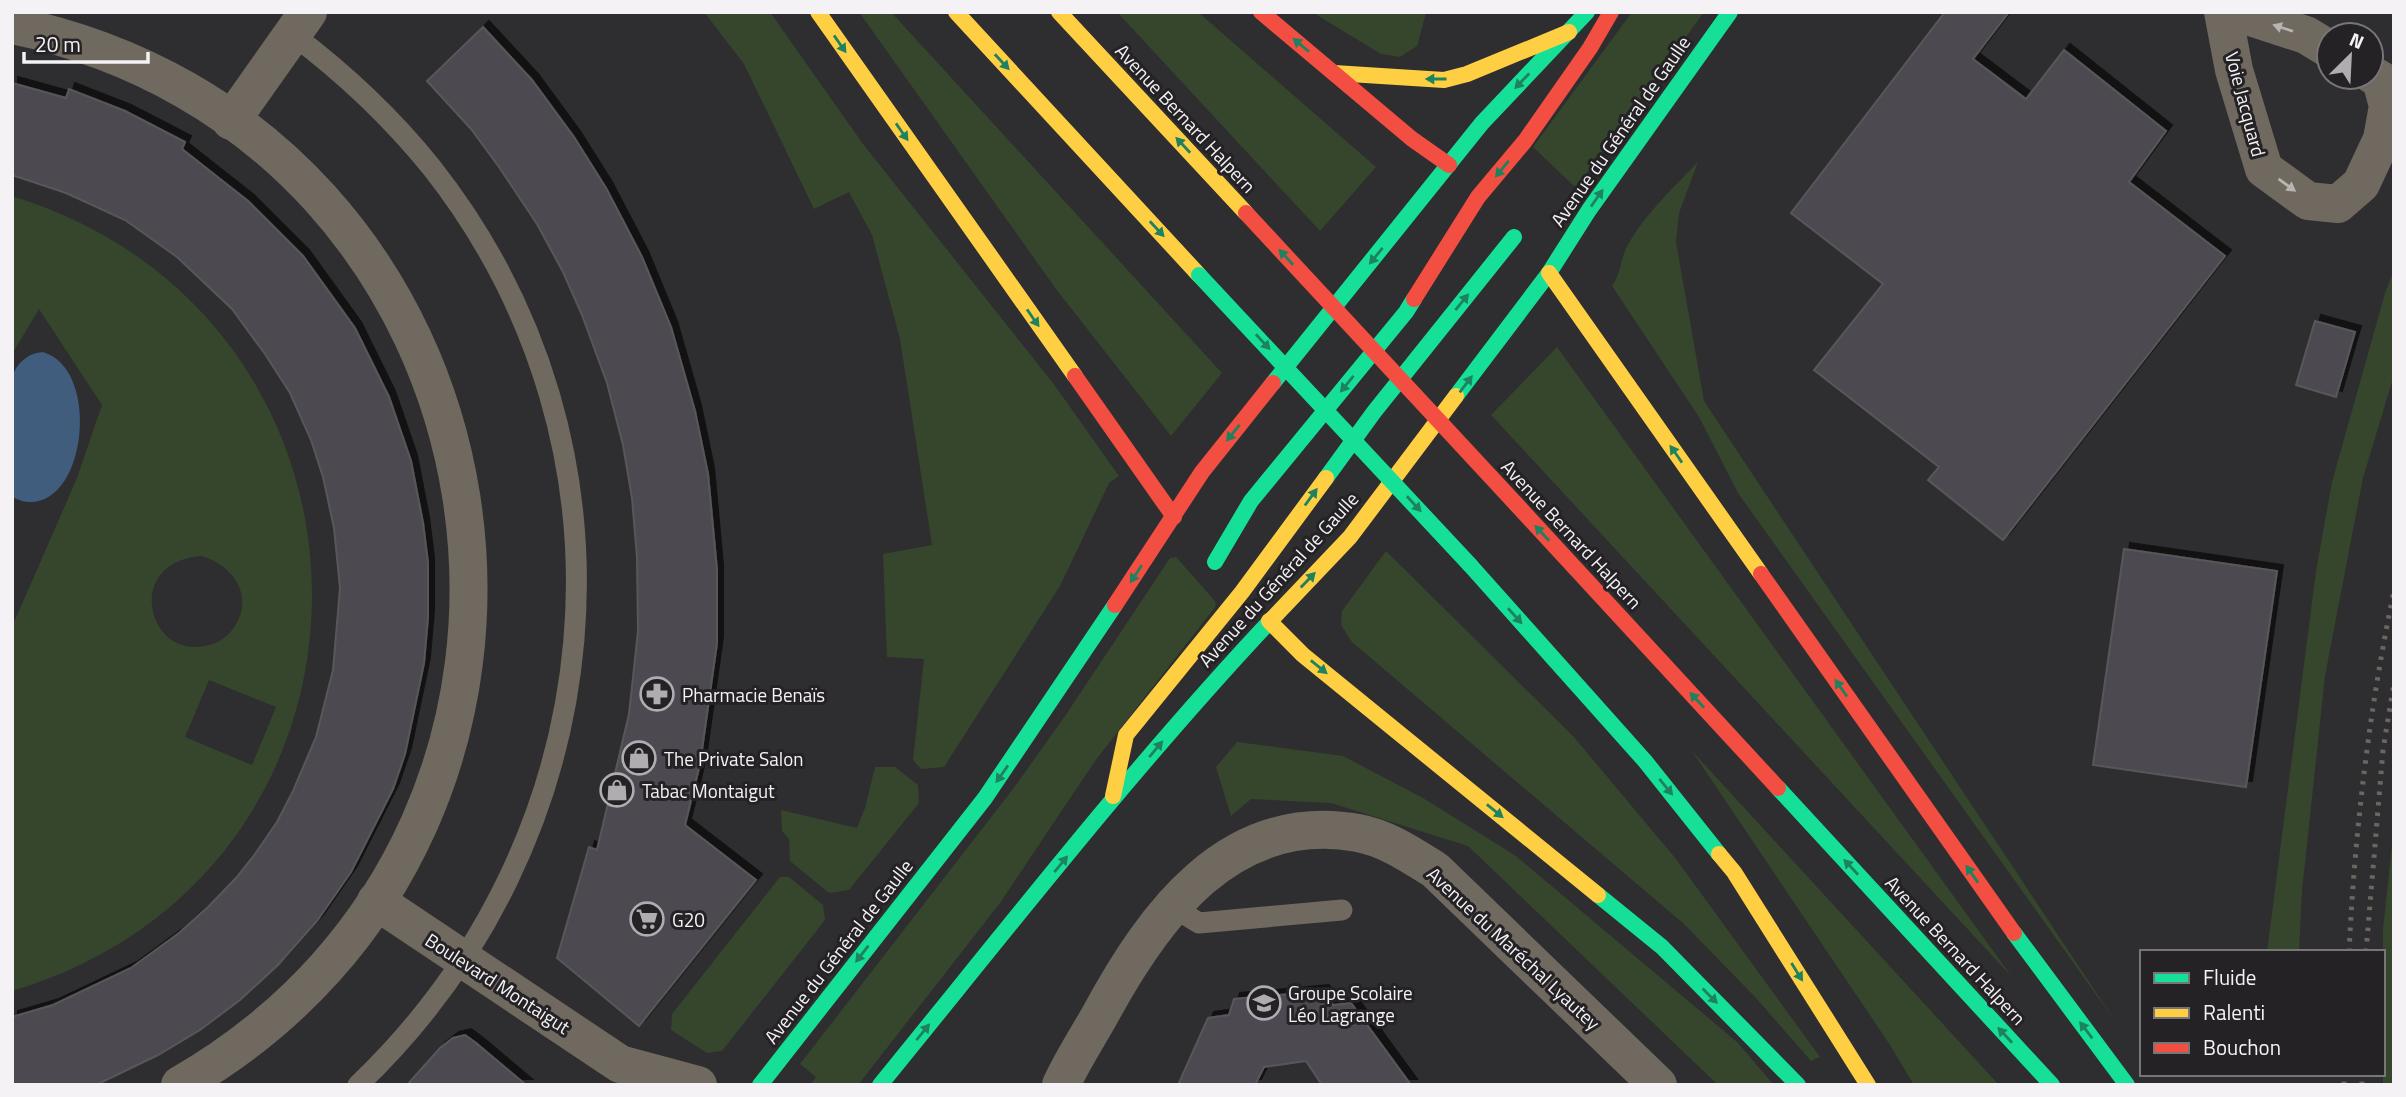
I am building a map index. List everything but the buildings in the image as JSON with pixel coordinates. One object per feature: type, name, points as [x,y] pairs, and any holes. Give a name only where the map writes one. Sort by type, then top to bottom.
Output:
[{"type":"main road","points":[[818,12],[1178,521]]},
{"type":"main road","points":[[956,12],[1470,565],[1645,761],[1734,872],[1868,1085]]},
{"type":"main road","name":"Avenue Bernard Halpern","points":[[1059,12],[2052,1085]]},
{"type":"main road","points":[[1261,12],[1456,173],[1483,202]]},
{"type":"main road","name":"Avenue du Général de Gaulle","points":[[760,1085],[985,798],[1178,521],[1202,472],[1456,173],[1491,113],[1587,12]]},
{"type":"main road","points":[[1238,587],[1251,500],[1406,312],[1590,48],[1611,12]]},
{"type":"main road","name":"Avenue du Général de Gaulle","points":[[880,1085],[1112,801],[1226,668],[1238,587],[1350,537],[1730,12]]},
{"type":"main road","points":[[1334,73],[1444,80],[1467,74],[1569,32]]},
{"type":"main road","points":[[1112,801],[1126,735],[1374,412],[1514,237]]},
{"type":"main road","points":[[1544,269],[2012,930],[2127,1085]]},
{"type":"main road","points":[[1238,587],[1314,663],[1662,947],[1798,1085]]},
{"type":"street","name":"Voie Jacquard","points":[[2223,12],[2234,70],[2264,169],[2308,201],[2338,204],[2361,184],[2382,139],[2388,106],[2384,91]]},
{"type":"street","points":[[2235,12],[2306,35],[2315,40]]},
{"type":"street","points":[[231,121],[300,23]]},
{"type":"street","points":[[12,25],[49,33],[112,55],[172,84],[255,139],[305,184],[349,233],[404,317],[431,378],[452,442],[459,474],[468,541],[468,640],[450,738],[429,802],[402,857],[376,901],[344,945],[299,995],[249,1038],[180,1085]]},
{"type":"street","name":"Avenue du Maréchal Lyautey","points":[[1068,1083],[1118,981],[1171,906],[1201,877],[1237,852],[1280,834],[1322,829],[1361,834],[1398,847],[1435,870],[1658,1085]]},
{"type":"street","name":"Boulevard Montaigut","points":[[376,901],[627,1074],[698,1085]]},
{"type":"lane","points":[[300,23],[322,57],[380,109],[432,169],[470,223],[497,268],[530,340],[543,377],[563,453],[574,531],[576,572],[573,650],[561,728],[540,804],[526,841],[500,898],[439,996],[401,1042],[358,1085]]},
{"type":"lane","points":[[1171,906],[1199,923],[1342,910]]},
{"type":"green space","points":[[704,12],[770,12],[863,144],[1053,383],[1119,476],[1109,483],[1060,586],[944,767],[921,769],[913,760],[924,659],[887,657],[883,554],[932,545],[900,339],[872,235],[849,192],[814,209],[744,64]]},
{"type":"green space","points":[[859,12],[891,12],[1222,373],[1171,436],[1056,289]]},
{"type":"green space","points":[[1117,12],[1198,12],[1376,167],[1320,231]]},
{"type":"green space","points":[[1312,12],[1426,13],[1417,46],[1400,57],[1381,54]]},
{"type":"green space","points":[[1632,12],[1704,12],[1576,188],[1533,147]]},
{"type":"green space","points":[[1698,162],[1679,213],[1676,242],[1704,401],[2115,1021],[1738,493],[1699,417],[1612,286],[1624,252],[1637,230]]},
{"type":"green space","points":[[12,196],[143,261],[237,355],[293,470],[312,595],[293,719],[237,833],[143,927],[12,991],[12,618],[15,620],[77,478],[102,405],[39,309],[12,354]],"holes":[[[202,556],[224,567],[232,576],[242,596],[242,607],[232,630],[223,638],[205,646],[185,646],[169,638],[158,624],[152,607],[153,590],[161,574],[177,562]],[[209,680],[276,707],[252,765],[185,737]]]},
{"type":"green space","points":[[2394,270],[2394,375],[2363,478],[2325,676],[2302,891],[2299,950],[2267,950],[2316,571],[2332,482],[2385,293]]},
{"type":"green space","points":[[1557,347],[2012,977],[1491,415]]},
{"type":"green space","points":[[1386,551],[1574,737],[1676,859],[1820,1057],[1811,1061],[1756,998],[1684,924],[1352,642],[1341,625],[1342,611]]},
{"type":"green space","points":[[1176,557],[1215,601],[1216,606],[1095,761],[1000,903],[858,1085],[810,1085],[816,1077],[800,1064],[1016,785],[1170,558]]},
{"type":"green space","points":[[1237,742],[1343,756],[1423,798],[1516,856],[1737,1042],[1774,1085],[1718,1085],[1468,846],[1331,803],[1251,799],[1231,816],[1216,767]]},
{"type":"green space","points":[[1692,751],[1999,1085],[1914,1085],[1890,1045]]},
{"type":"green space","points":[[875,767],[895,767],[918,785],[919,803],[849,890],[829,893],[790,861],[789,839],[782,831],[781,810],[857,828]]},
{"type":"green space","points":[[2394,827],[2394,1085],[2383,1085],[2383,929]]},
{"type":"green space","points":[[780,877],[789,877],[823,905],[825,920],[722,1051],[707,1053],[671,1030],[672,1014]]},
{"type":"water","points":[[43,352],[61,363],[73,383],[79,408],[79,435],[74,461],[63,483],[48,497],[26,502],[12,497],[12,380],[22,361]]},
{"type":"railway","points":[[2349,950],[2364,770],[2394,591]]},
{"type":"railway","points":[[2366,950],[2383,750],[2394,683]]},
{"type":"railway","points":[[2344,1076],[2344,1085]]},
{"type":"railway","points":[[2362,1076],[2362,1085]]},
{"type":"traffic: fast","points":[[1273,383],[1482,123],[1587,12]]},
{"type":"traffic: fast","points":[[1456,396],[1549,273],[1589,210],[1730,12]]},
{"type":"traffic: fast","points":[[1326,478],[1374,412],[1514,237]]},
{"type":"traffic: fast","points":[[1199,275],[1470,565]]},
{"type":"traffic: fast","points":[[1215,562],[1251,501],[1414,299]]},
{"type":"traffic: fast","points":[[1470,565],[1645,761],[1719,854]]},
{"type":"traffic: fast","points":[[760,1085],[985,798],[1115,605]]},
{"type":"traffic: fast","points":[[880,1085],[1121,790],[1272,619]]},
{"type":"traffic: fast","points":[[1778,788],[2052,1085]]},
{"type":"traffic: fast","points":[[1598,895],[1662,947],[1798,1085]]},
{"type":"traffic: fast","points":[[2014,933],[2127,1085]]},
{"type":"traffic: slow","points":[[818,12],[1075,376]]},
{"type":"traffic: slow","points":[[956,12],[1199,275]]},
{"type":"traffic: slow","points":[[1059,12],[1246,213]]},
{"type":"traffic: slow","points":[[1334,73],[1444,80],[1467,74],[1569,32]]},
{"type":"traffic: slow","points":[[1549,273],[1761,574]]},
{"type":"traffic: slow","points":[[1272,619],[1350,537],[1456,396]]},
{"type":"traffic: slow","points":[[1113,796],[1126,735],[1242,592],[1326,478]]},
{"type":"traffic: slow","points":[[1269,621],[1303,655],[1598,895]]},
{"type":"traffic: slow","points":[[1719,854],[1734,872],[1868,1085]]},
{"type":"traffic: jam","points":[[1261,12],[1412,139],[1449,165]]},
{"type":"traffic: jam","points":[[1414,299],[1478,197],[1525,141],[1590,48],[1611,12]]},
{"type":"traffic: jam","points":[[1246,213],[1516,504]]},
{"type":"traffic: jam","points":[[1075,376],[1174,517]]},
{"type":"traffic: jam","points":[[1115,605],[1202,472],[1273,383]]},
{"type":"traffic: jam","points":[[1516,504],[1778,788]]},
{"type":"traffic: jam","points":[[1761,574],[2014,933]]},
{"type":"place","name":"Pharmacie Benaïs","points":[[657,694]]},
{"type":"place","name":"The Private Salon","points":[[639,758]]},
{"type":"place","name":"Tabac Montaigut","points":[[617,790]]},
{"type":"place","name":"G20","points":[[647,919]]},
{"type":"place","name":"Groupe Scolaire Léo Lagrange","points":[[1264,1003]]}]
